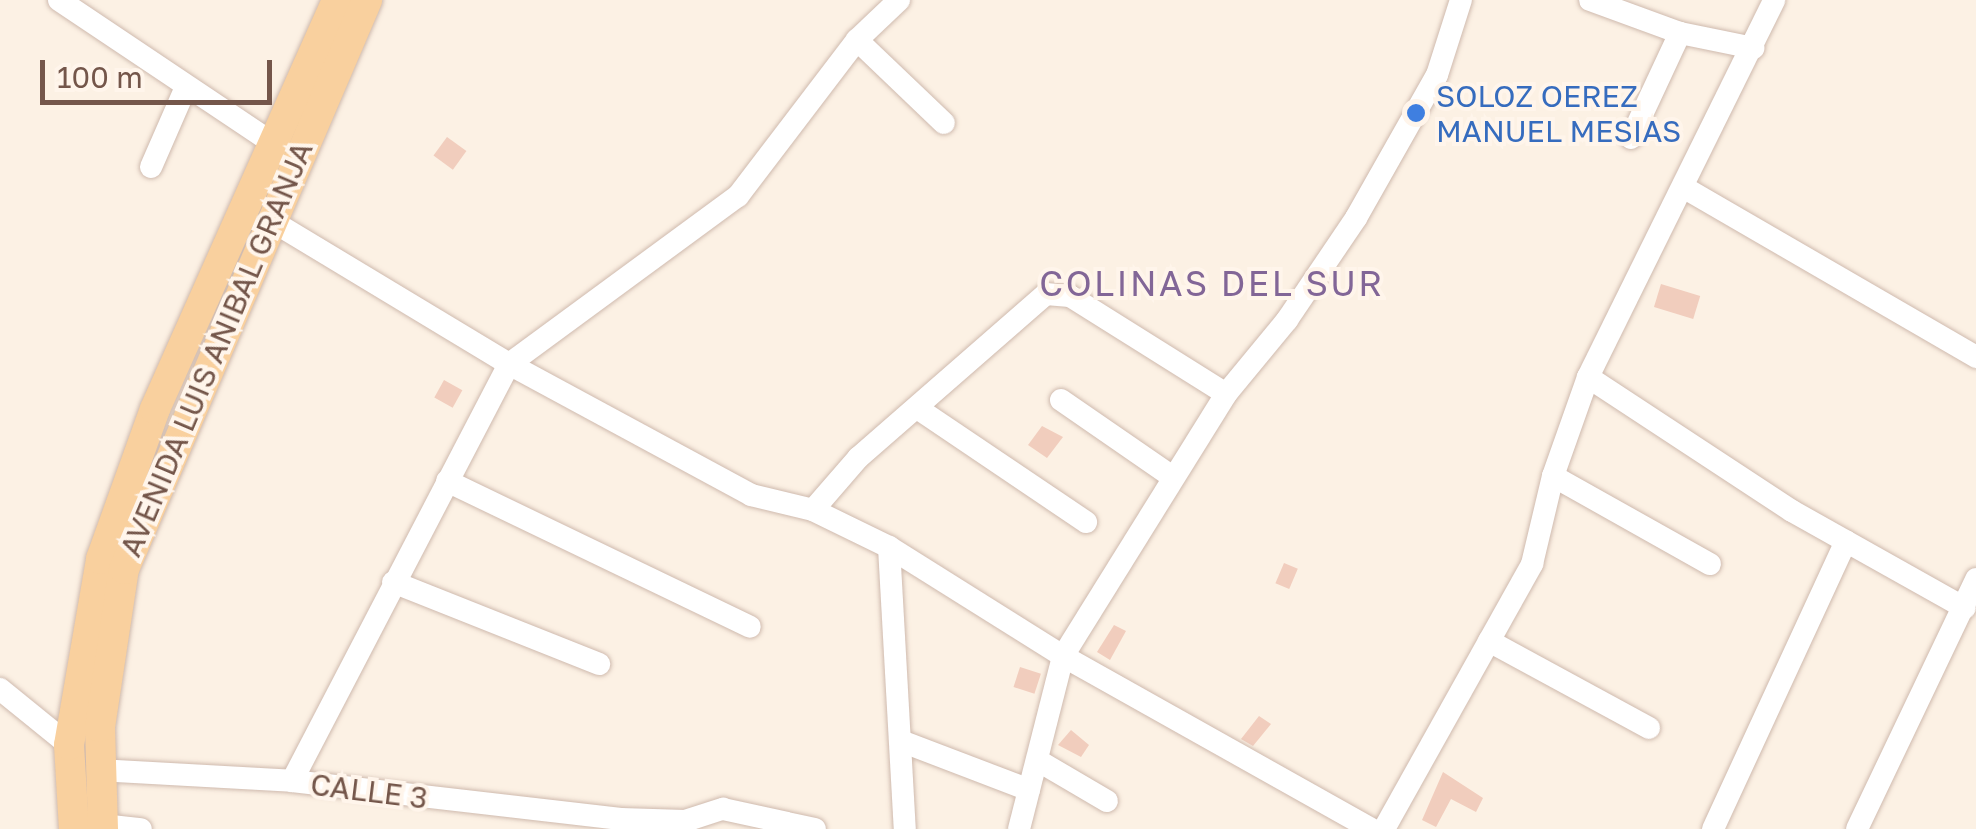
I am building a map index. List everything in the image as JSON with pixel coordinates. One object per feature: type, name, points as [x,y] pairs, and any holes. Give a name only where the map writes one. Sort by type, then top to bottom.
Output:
[{"type":"main road","name":"AVENIDA LUIS ANIBAL GRANJA","points":[[93,828],[69,745],[100,560],[155,409],[338,0]]},
{"type":"main road","name":"AVENIDA LUIS ANIBAL GRANJA","points":[[93,828],[124,569],[368,0]]},
{"type":"street","points":[[59,0],[274,144]]},
{"type":"street","points":[[292,781],[509,364],[738,196],[857,40],[900,0]]},
{"type":"street","points":[[1019,829],[1063,656],[1171,476],[1226,394],[1287,320],[1356,218],[1437,75],[1461,0]]},
{"type":"street","points":[[1590,0],[1680,33],[1753,48]]},
{"type":"street","points":[[1384,829],[1532,564],[1552,476],[1588,377],[1774,0]]},
{"type":"street","points":[[1632,138],[1680,33]]},
{"type":"street","points":[[857,40],[944,123]]},
{"type":"street","points":[[151,167],[185,88]]},
{"type":"street","points":[[1682,187],[1976,357]]},
{"type":"street","points":[[272,221],[509,364],[751,496],[813,510],[888,547],[1063,656],[1371,829]]},
{"type":"street","points":[[813,510],[858,458],[1055,292],[1226,394]]},
{"type":"street","points":[[1588,377],[1846,541],[1965,608]]},
{"type":"street","points":[[1062,400],[1171,476]]},
{"type":"street","points":[[916,408],[1086,522]]},
{"type":"street","points":[[1552,476],[1710,564]]},
{"type":"street","points":[[446,482],[750,628]]},
{"type":"street","points":[[1712,829],[1846,541]]},
{"type":"street","points":[[888,547],[905,829]]},
{"type":"street","points":[[1857,829],[1976,580]]},
{"type":"street","points":[[393,582],[599,664]]},
{"type":"street","points":[[1489,641],[1650,728]]},
{"type":"street","points":[[0,689],[69,745]]},
{"type":"street","points":[[901,741],[1029,790]]},
{"type":"street","points":[[1037,760],[1107,801]]},
{"type":"street","name":"CALLE 3","points":[[98,770],[292,781],[496,818],[619,824],[685,821],[723,809],[815,829]]},
{"type":"street","points":[[93,828],[141,829]]},
{"type":"building","points":[[447,137],[466,151],[453,170],[433,156]]},
{"type":"building","points":[[1661,284],[1700,296],[1693,319],[1654,307]]},
{"type":"building","points":[[444,380],[462,390],[453,408],[434,397]]},
{"type":"building","points":[[1042,426],[1063,437],[1047,458],[1028,445]]},
{"type":"building","points":[[1284,563],[1298,569],[1289,589],[1275,583]]},
{"type":"building","points":[[1114,625],[1126,631],[1110,660],[1097,652]]},
{"type":"building","points":[[1020,667],[1041,674],[1034,694],[1014,687]]},
{"type":"building","points":[[1259,716],[1271,724],[1253,746],[1241,739]]},
{"type":"building","points":[[1071,730],[1089,745],[1081,757],[1058,745]]},
{"type":"building","points":[[1443,772],[1483,798],[1476,812],[1451,799],[1436,827],[1422,820]]},
{"type":"place","name":"SOLOZ OEREZ MANUEL MESIAS","points":[[1416,113]]},
{"type":"district","name":"COLINAS DEL SUR","points":[[1212,283]]}]
